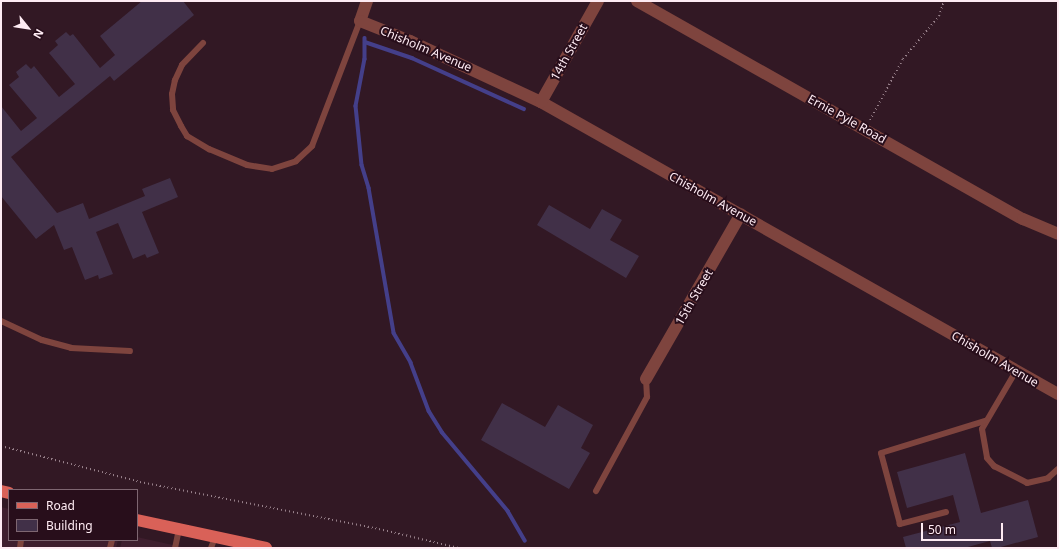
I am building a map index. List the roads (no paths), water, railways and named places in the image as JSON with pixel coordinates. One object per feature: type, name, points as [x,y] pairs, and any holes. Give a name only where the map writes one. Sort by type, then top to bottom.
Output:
[{"type":"main road","points":[[138,520],[179,529],[213,542],[266,548]]},
{"type":"street","points":[[360,21],[367,1]]},
{"type":"street","name":"14th Street","points":[[541,102],[598,1]]},
{"type":"street","name":"Ernie Pyle Road","points":[[637,1],[1023,219],[1058,234]]},
{"type":"street","name":"Chisholm Avenue","points":[[360,21],[417,44],[541,102],[1058,394]]},
{"type":"street","name":"15th Street","points":[[646,379],[741,214]]},
{"type":"lane","points":[[203,43],[182,65],[175,80],[172,94],[173,110],[181,126],[187,136],[209,149],[247,165],[272,169],[296,161],[312,146],[360,21]]},
{"type":"lane","points":[[1,321],[57,344],[84,350],[130,351]]},
{"type":"lane","points":[[1016,370],[984,421],[981,438],[987,458],[994,466],[1027,483],[1048,478],[1058,469]]},
{"type":"lane","points":[[596,491],[648,397],[646,379]]},
{"type":"lane","points":[[946,512],[900,524],[881,453],[984,421]]},
{"type":"lane","points":[[174,548],[179,529]]},
{"type":"waterway","points":[[365,38],[365,59],[356,106],[362,165],[369,188],[394,333],[411,363],[429,411],[442,432],[508,511],[525,541]]},
{"type":"waterway","points":[[365,42],[412,58],[524,109]]}]
